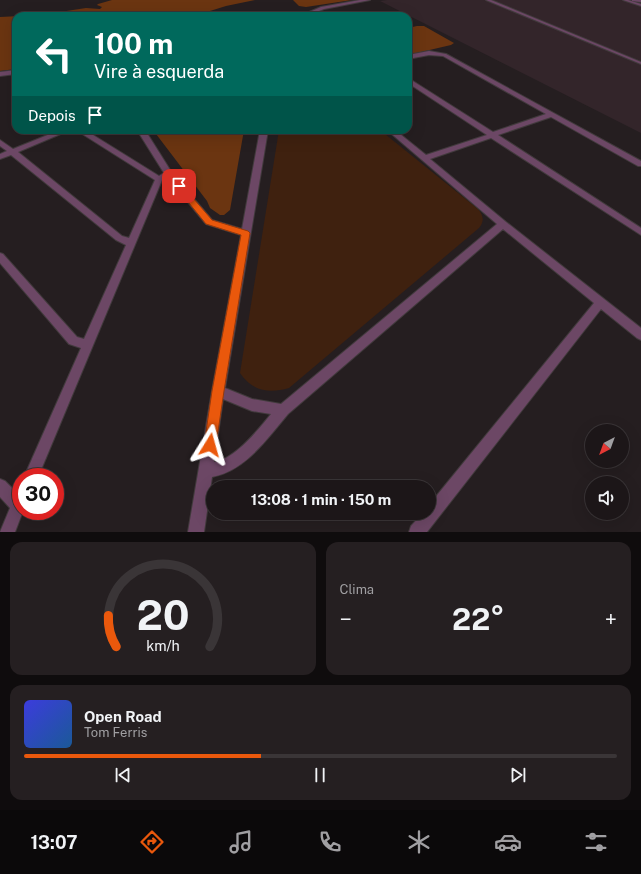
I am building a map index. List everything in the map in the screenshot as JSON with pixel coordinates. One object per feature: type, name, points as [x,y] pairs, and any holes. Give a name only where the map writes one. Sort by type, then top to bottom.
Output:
[{"type":"street","points":[[312,12],[323,8],[368,0]]},
{"type":"street","points":[[634,0],[641,1]]},
{"type":"street","points":[[412,56],[429,53],[444,56],[641,164]]},
{"type":"street","points":[[3,74],[12,79]]},
{"type":"street","points":[[412,83],[641,232]]},
{"type":"street","points":[[425,158],[551,115]]},
{"type":"street","points":[[0,157],[56,134]]},
{"type":"street","points":[[87,134],[164,177],[209,222],[245,233]]},
{"type":"street","points":[[143,134],[164,177]]},
{"type":"street","points":[[196,532],[218,391],[263,134]]},
{"type":"street","points":[[396,134],[503,224],[641,335]]},
{"type":"street","points":[[0,142],[119,238],[131,243]]},
{"type":"street","points":[[34,468],[131,243],[164,177]]},
{"type":"street","points":[[206,471],[217,471],[236,459],[255,442],[282,410],[503,224]]},
{"type":"street","points":[[0,256],[73,341],[88,344]]},
{"type":"street","points":[[417,532],[600,302]]},
{"type":"street","points":[[218,391],[252,405],[282,410]]},
{"type":"street","points":[[0,486],[12,496]]},
{"type":"street","points":[[7,532],[12,520]]},
{"type":"lane","points":[[488,0],[641,63]]},
{"type":"lane","points":[[625,0],[641,5]]},
{"type":"shaded area","points":[[112,0],[255,0],[207,12],[60,12],[86,8],[100,9],[102,7],[97,5],[98,4]]},
{"type":"shaded area","points":[[293,0],[352,0],[306,7],[299,6]]},
{"type":"shaded area","points":[[624,0],[641,4],[641,133],[412,17],[412,12],[402,12],[380,1]]},
{"type":"shaded area","points":[[12,16],[12,70],[0,71],[0,17]]},
{"type":"shaded area","points":[[424,26],[454,43],[412,54],[412,27]]},
{"type":"shaded area","points":[[156,134],[243,134],[230,210],[224,215],[220,215],[210,208],[207,201]]},
{"type":"shaded area","points":[[278,134],[385,134],[478,209],[483,220],[479,228],[289,388],[275,391],[262,390],[250,384],[240,373]]},
{"type":"route","points":[[179,186],[209,222],[245,233],[210,445]]}]
